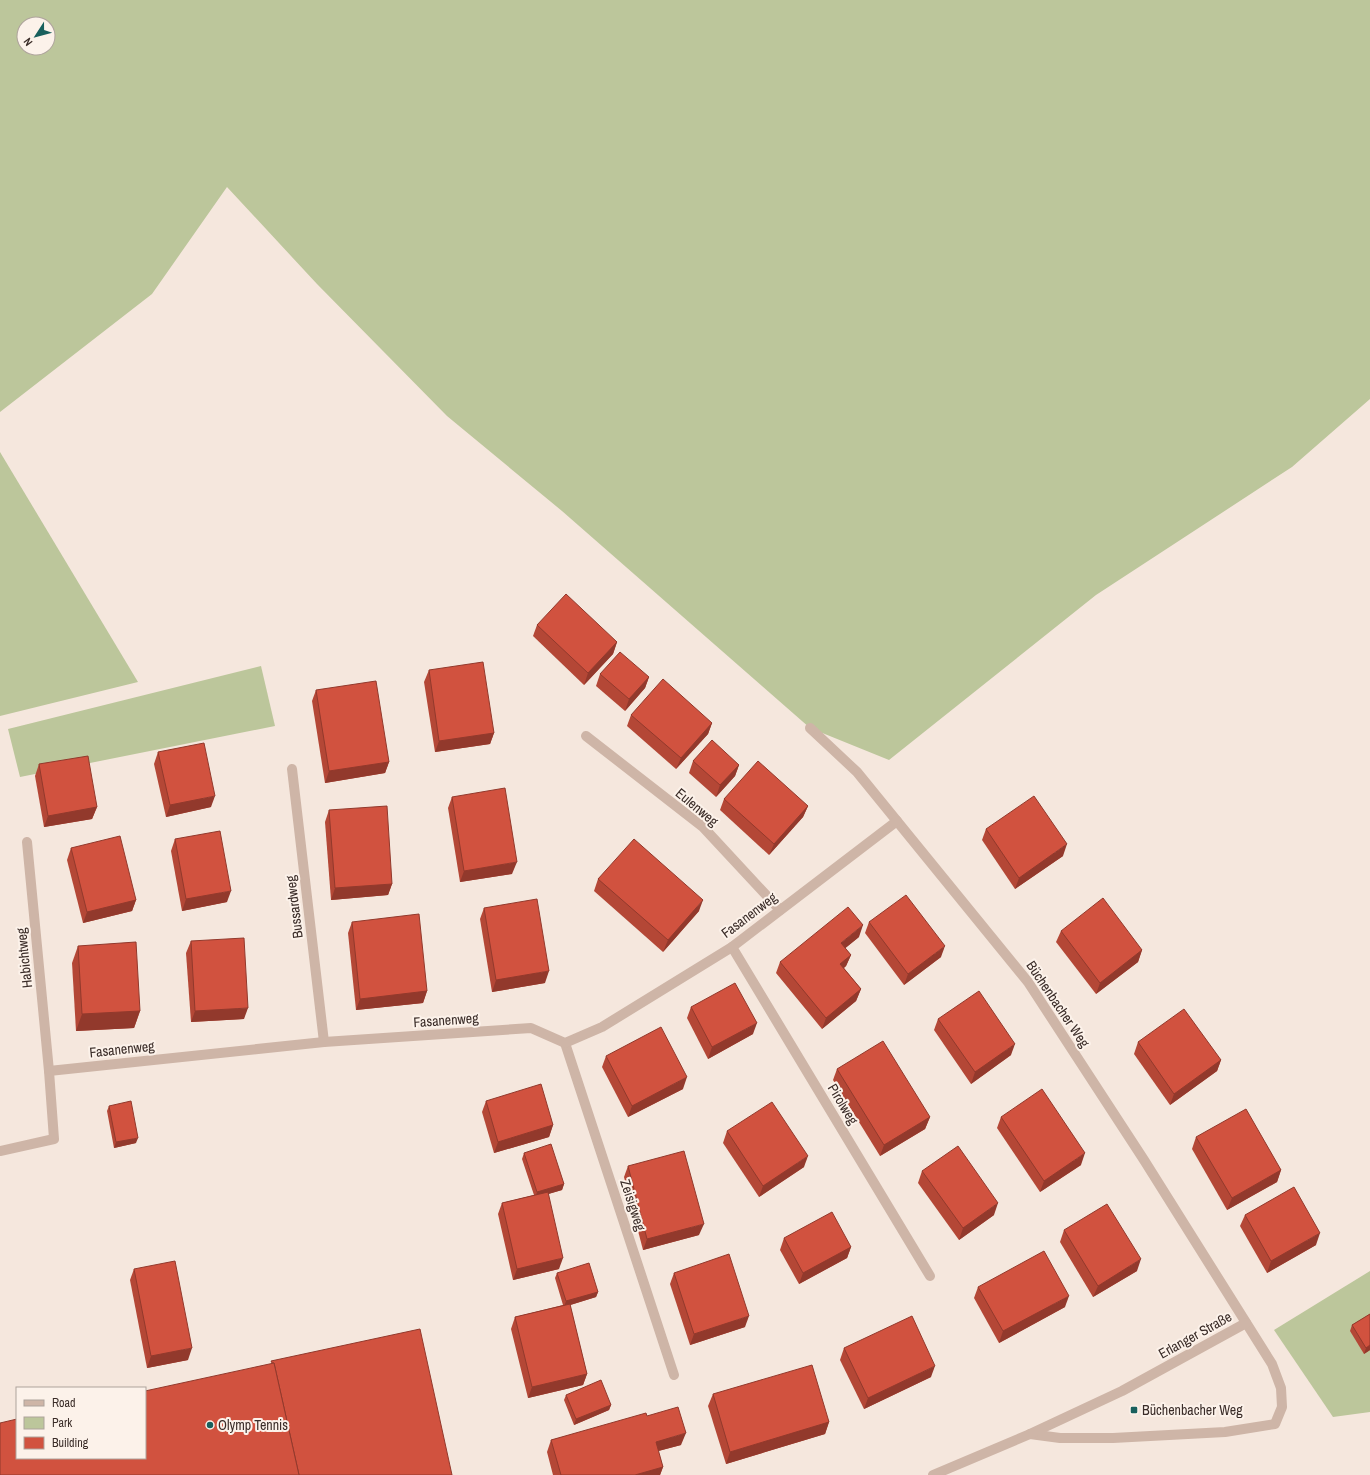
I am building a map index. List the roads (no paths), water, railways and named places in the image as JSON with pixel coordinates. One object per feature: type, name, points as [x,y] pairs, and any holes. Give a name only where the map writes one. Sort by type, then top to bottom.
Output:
[{"type":"street","name":"Büchenbacher Weg","points":[[810,728],[857,772],[1028,982],[1144,1160],[1246,1323]]},
{"type":"street","name":"Eulenweg","points":[[586,736],[703,827],[780,910]]},
{"type":"street","name":"Bussardweg","points":[[292,769],[324,1042]]},
{"type":"street","name":"Fasanenweg","points":[[49,1071],[324,1042],[532,1028],[565,1043],[602,1028],[732,947],[897,821]]},
{"type":"street","name":"Habichtweg","points":[[27,842],[49,1071]]},
{"type":"street","name":"Pirolweg","points":[[732,947],[930,1276]]},
{"type":"street","name":"Zeisigweg","points":[[565,1043],[674,1376]]},
{"type":"street","points":[[0,1151],[54,1139],[49,1071]]},
{"type":"street","name":"Erlanger Straße","points":[[933,1475],[1030,1434],[1122,1391],[1246,1323],[1272,1364],[1281,1388],[1282,1407],[1275,1424],[1225,1432],[1113,1438],[1060,1438],[1030,1434]]},
{"type":"place","name":"Büchenbacher Weg","points":[[1134,1410]]},
{"type":"place","name":"Olymp Tennis","points":[[210,1425]]}]
